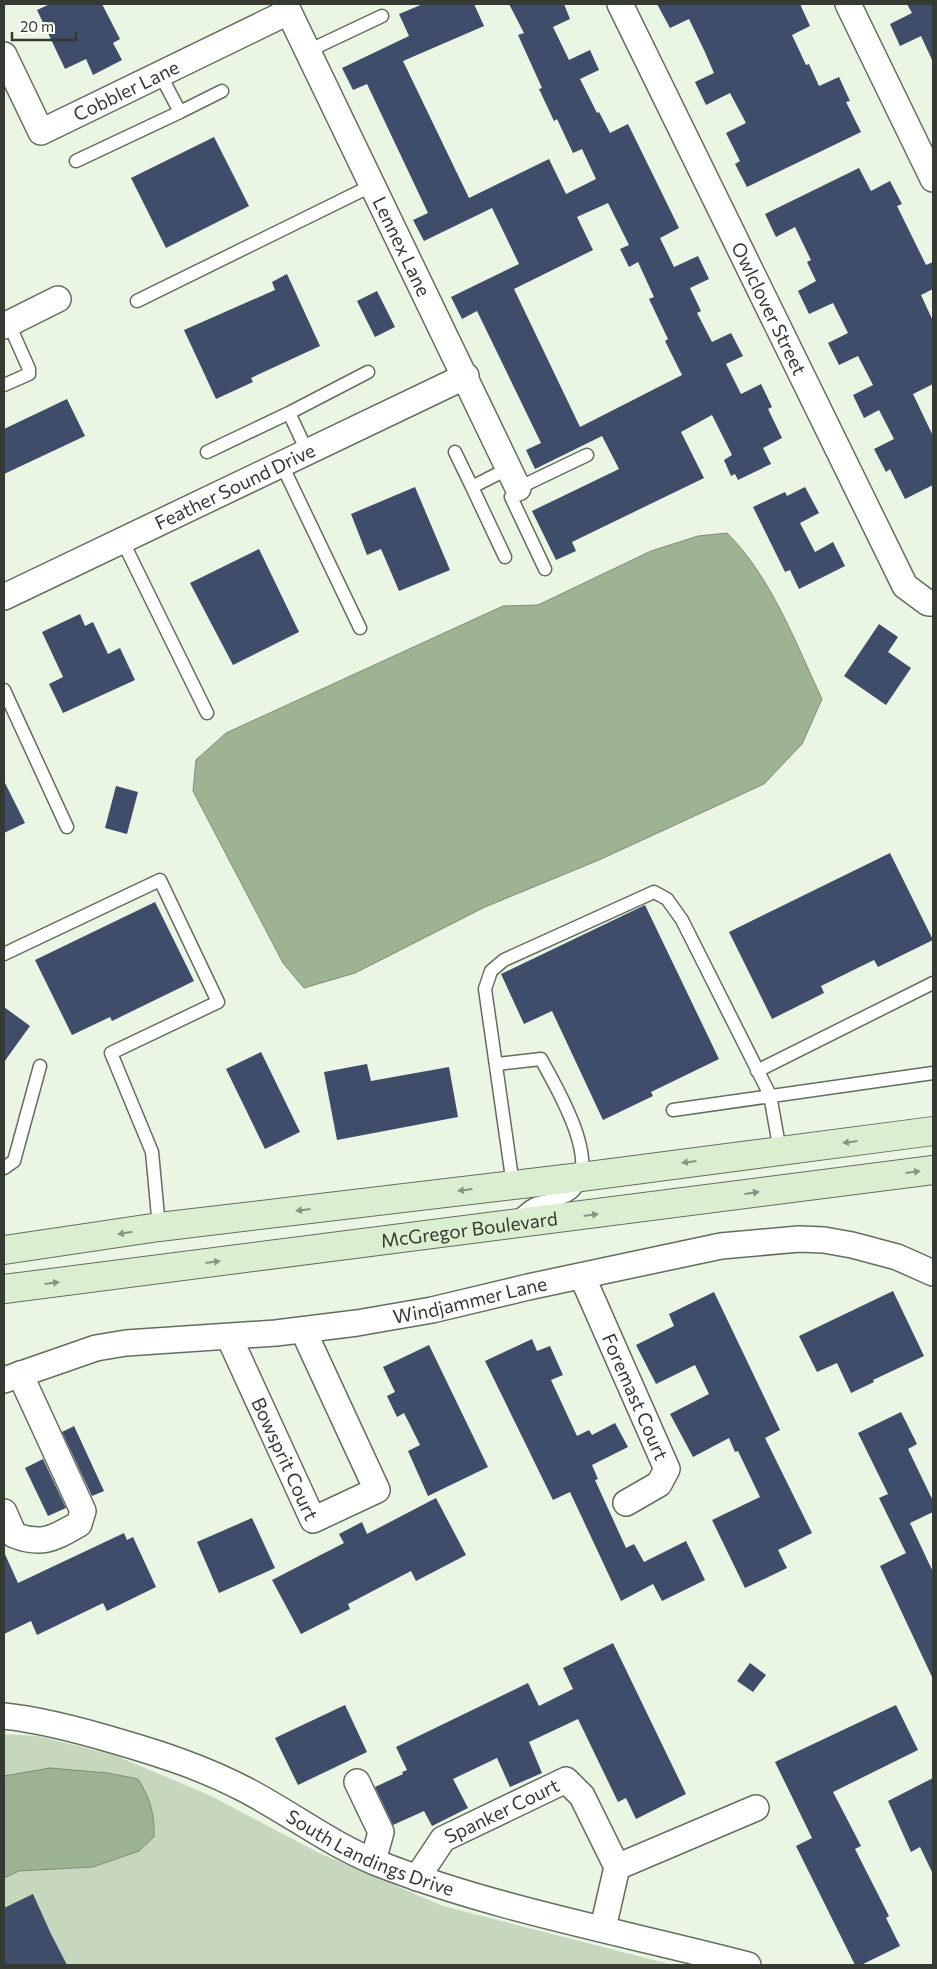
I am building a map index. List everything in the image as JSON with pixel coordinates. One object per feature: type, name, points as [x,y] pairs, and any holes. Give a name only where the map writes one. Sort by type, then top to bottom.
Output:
[{"type":"main road","name":"McGregor Boulevard","points":[[4,1250],[159,1228],[581,1177],[933,1131]]},
{"type":"main road","name":"McGregor Boulevard","points":[[4,1289],[508,1226],[933,1170]]},
{"type":"street","name":"Owlclover Street","points":[[620,4],[904,586],[931,603]]},
{"type":"street","points":[[848,4],[933,179]]},
{"type":"street","name":"Lennex Lane","points":[[286,8],[514,478]]},
{"type":"street","name":"Cobbler Lane","points":[[5,61],[42,132],[160,74],[286,8]]},
{"type":"street","points":[[6,325],[58,299]]},
{"type":"street","name":"Feather Sound Drive","points":[[4,597],[466,376]]},
{"type":"street","name":"Windjammer Lane","points":[[12,1377],[96,1348],[303,1330],[357,1323],[432,1310],[721,1246],[799,1239],[852,1245],[897,1257],[933,1273]]},
{"type":"street","name":"Foremast Court","points":[[582,1276],[667,1469],[660,1484],[626,1503]]},
{"type":"street","name":"Bowsprit Court","points":[[229,1337],[313,1520],[377,1490],[303,1330]]},
{"type":"street","points":[[4,1512],[14,1535],[30,1541],[48,1540],[79,1524],[83,1511],[12,1377]]},
{"type":"street","name":"South Landings Drive","points":[[4,1716],[73,1728],[202,1769],[246,1790],[327,1838],[373,1861],[417,1878],[478,1897],[748,1965]]},
{"type":"street","name":"Spanker Court","points":[[417,1878],[443,1839],[566,1780],[582,1796],[617,1867]]},
{"type":"street","points":[[357,1782],[381,1832],[373,1861]]},
{"type":"street","points":[[603,1928],[617,1867],[756,1808]]},
{"type":"lane","points":[[308,51],[382,16]]},
{"type":"lane","points":[[160,74],[180,112]]},
{"type":"lane","points":[[76,161],[222,91]]},
{"type":"lane","points":[[137,301],[373,185]]},
{"type":"lane","points":[[4,385],[29,374],[29,369],[6,325]]},
{"type":"lane","points":[[207,452],[289,413],[368,372]]},
{"type":"lane","points":[[289,413],[307,451]]},
{"type":"lane","points":[[455,452],[505,558]]},
{"type":"lane","points":[[472,487],[514,478],[587,455]]},
{"type":"lane","points":[[282,463],[360,628]]},
{"type":"lane","points":[[514,478],[511,497],[545,569]]},
{"type":"lane","points":[[122,540],[207,713]]},
{"type":"lane","points":[[4,690],[67,826]]},
{"type":"lane","points":[[4,954],[160,880],[218,1002],[111,1053],[152,1152],[159,1228]]},
{"type":"lane","points":[[513,1185],[486,989],[491,971],[504,960],[654,892],[668,899],[682,920],[770,1095],[780,1151]]},
{"type":"lane","points":[[758,1071],[933,983]]},
{"type":"lane","points":[[496,1064],[541,1058],[572,1118],[582,1156],[581,1177],[571,1192],[533,1205],[508,1226]]},
{"type":"lane","points":[[4,1168],[14,1161],[40,1066]]},
{"type":"lane","points":[[673,1110],[933,1073]]},
{"type":"shaded area","points":[[727,533],[743,551],[770,590],[822,699],[802,744],[764,784],[599,860],[485,907],[355,973],[304,988],[283,963],[193,791],[196,760],[226,733],[503,606],[538,605],[651,551],[698,536]]},
{"type":"shaded area","points":[[4,1734],[38,1736],[114,1755],[209,1795],[319,1853],[443,1906],[673,1965],[4,1965]]},
{"type":"shaded area","points":[[50,1768],[108,1773],[138,1779],[151,1806],[154,1821],[154,1837],[139,1851],[93,1867],[19,1871],[4,1878],[4,1776]]},
{"type":"building","points":[[50,4],[102,4],[120,39],[113,43],[122,60],[93,75],[86,59],[65,69],[37,10]]},
{"type":"building","points":[[423,4],[474,4],[484,26],[403,61],[469,198],[549,159],[566,194],[596,179],[582,149],[573,153],[557,119],[554,121],[539,89],[542,88],[518,35],[524,33],[509,4],[564,4],[570,19],[553,27],[569,60],[590,50],[599,70],[580,79],[597,113],[599,112],[610,133],[628,124],[679,228],[660,238],[674,267],[698,256],[709,279],[690,288],[701,311],[697,313],[712,342],[731,333],[743,356],[726,364],[741,394],[761,384],[772,407],[768,409],[782,438],[763,448],[771,464],[738,480],[735,474],[731,476],[724,460],[732,455],[712,415],[681,432],[704,478],[572,542],[576,551],[556,560],[532,511],[619,469],[602,436],[535,469],[526,450],[541,443],[477,311],[462,319],[451,297],[519,264],[492,208],[424,241],[413,220],[428,213],[367,84],[353,90],[342,68],[409,36],[399,14]],"holes":[[[608,203],[629,245],[620,249],[629,267],[638,262],[654,297],[649,299],[668,339],[665,341],[682,375],[580,427],[514,289],[593,250],[577,217]]]},
{"type":"building","points":[[657,4],[800,4],[810,26],[792,35],[806,65],[809,64],[819,86],[839,77],[850,101],[846,102],[861,132],[747,187],[735,164],[740,161],[726,133],[746,123],[730,93],[706,105],[695,82],[714,73],[689,19],[670,28]]},
{"type":"building","points":[[907,4],[933,4],[933,62],[921,36],[900,46],[890,24],[912,13]]},
{"type":"building","points":[[214,137],[249,206],[166,248],[131,178]]},
{"type":"building","points":[[859,168],[871,191],[890,181],[902,204],[897,206],[926,265],[933,262],[933,289],[921,295],[933,321],[933,384],[913,394],[933,436],[933,485],[905,499],[890,469],[886,472],[874,449],[894,439],[879,410],[864,418],[853,395],[873,385],[858,356],[839,365],[828,343],[848,333],[833,303],[809,314],[798,291],[816,281],[807,262],[811,260],[795,227],[776,237],[765,214]]},
{"type":"building","points":[[287,274],[320,346],[251,378],[253,382],[216,399],[184,330],[275,290],[272,282]]},
{"type":"building","points":[[377,291],[395,327],[375,337],[357,301]]},
{"type":"building","points":[[67,399],[85,436],[4,474],[4,429]]},
{"type":"building","points":[[415,487],[450,570],[399,591],[381,549],[367,555],[351,514]]},
{"type":"building","points":[[805,487],[819,513],[800,523],[815,552],[833,542],[845,566],[799,589],[790,570],[785,572],[753,507],[785,492],[787,496]]},
{"type":"building","points":[[259,549],[299,632],[233,665],[190,583]]},
{"type":"building","points":[[80,614],[85,626],[93,622],[108,654],[120,648],[135,680],[63,713],[49,684],[63,677],[42,632]]},
{"type":"building","points":[[879,624],[898,637],[888,652],[911,668],[886,705],[844,676]]},
{"type":"building","points":[[4,781],[25,823],[4,833]]},
{"type":"building","points":[[116,786],[138,792],[127,834],[105,828]]},
{"type":"building","points":[[890,853],[933,940],[878,967],[874,960],[821,986],[824,993],[772,1019],[729,932]]},
{"type":"building","points":[[155,902],[194,981],[112,1021],[110,1017],[72,1035],[35,960]]},
{"type":"building","points":[[645,905],[719,1059],[651,1092],[653,1096],[603,1120],[552,1011],[524,1024],[501,974]]},
{"type":"building","points":[[4,1007],[30,1026],[4,1062]]},
{"type":"building","points":[[261,1052],[300,1132],[265,1149],[226,1069]]},
{"type":"building","points":[[367,1064],[371,1081],[449,1067],[458,1117],[337,1140],[324,1072]]},
{"type":"building","points":[[893,1291],[924,1356],[873,1380],[874,1382],[851,1393],[837,1363],[817,1372],[799,1336]]},
{"type":"building","points":[[714,1292],[780,1430],[765,1438],[812,1533],[778,1550],[787,1568],[745,1588],[712,1520],[760,1497],[738,1451],[735,1452],[729,1438],[693,1457],[670,1414],[709,1394],[695,1365],[656,1384],[636,1345],[674,1326],[669,1314]]},
{"type":"building","points":[[532,1339],[537,1351],[550,1346],[563,1375],[551,1380],[577,1436],[589,1430],[592,1435],[615,1423],[628,1447],[592,1465],[598,1479],[595,1480],[626,1548],[634,1544],[644,1562],[686,1541],[705,1580],[662,1601],[653,1584],[621,1601],[570,1492],[553,1500],[485,1361]]},
{"type":"building","points":[[429,1345],[488,1467],[428,1496],[408,1451],[420,1445],[404,1413],[397,1417],[387,1396],[395,1392],[383,1367]]},
{"type":"building","points":[[901,1412],[917,1444],[908,1449],[933,1501],[933,1512],[910,1523],[933,1572],[933,1679],[880,1566],[906,1553],[879,1498],[888,1494],[858,1433]]},
{"type":"building","points":[[74,1426],[104,1491],[92,1496],[62,1432]]},
{"type":"building","points":[[43,1459],[66,1508],[48,1516],[25,1468]]},
{"type":"building","points":[[436,1498],[466,1555],[416,1581],[411,1571],[348,1604],[350,1609],[301,1634],[272,1580],[344,1543],[339,1534],[362,1522],[367,1534]]},
{"type":"building","points":[[252,1518],[275,1568],[219,1593],[197,1542]]},
{"type":"building","points":[[124,1533],[127,1540],[133,1537],[156,1587],[107,1611],[103,1603],[37,1635],[31,1621],[4,1634],[4,1552],[18,1583]]},
{"type":"building","points":[[613,1643],[686,1794],[636,1819],[626,1798],[618,1802],[578,1719],[529,1742],[542,1773],[510,1787],[497,1758],[453,1779],[468,1808],[432,1826],[424,1811],[393,1825],[375,1787],[403,1774],[402,1772],[407,1770],[396,1747],[528,1683],[539,1706],[573,1689],[563,1668]]},
{"type":"building","points":[[750,1663],[766,1675],[753,1692],[737,1681]]},
{"type":"building","points":[[345,1705],[367,1752],[298,1785],[275,1738]]},
{"type":"building","points":[[896,1705],[918,1750],[833,1792],[861,1846],[855,1849],[889,1916],[886,1918],[900,1946],[861,1965],[855,1965],[796,1846],[812,1838],[775,1762]]},
{"type":"building","points":[[933,1778],[933,1874],[920,1847],[911,1852],[888,1801]]},
{"type":"building","points":[[33,1894],[67,1965],[4,1965],[4,1908]]}]
